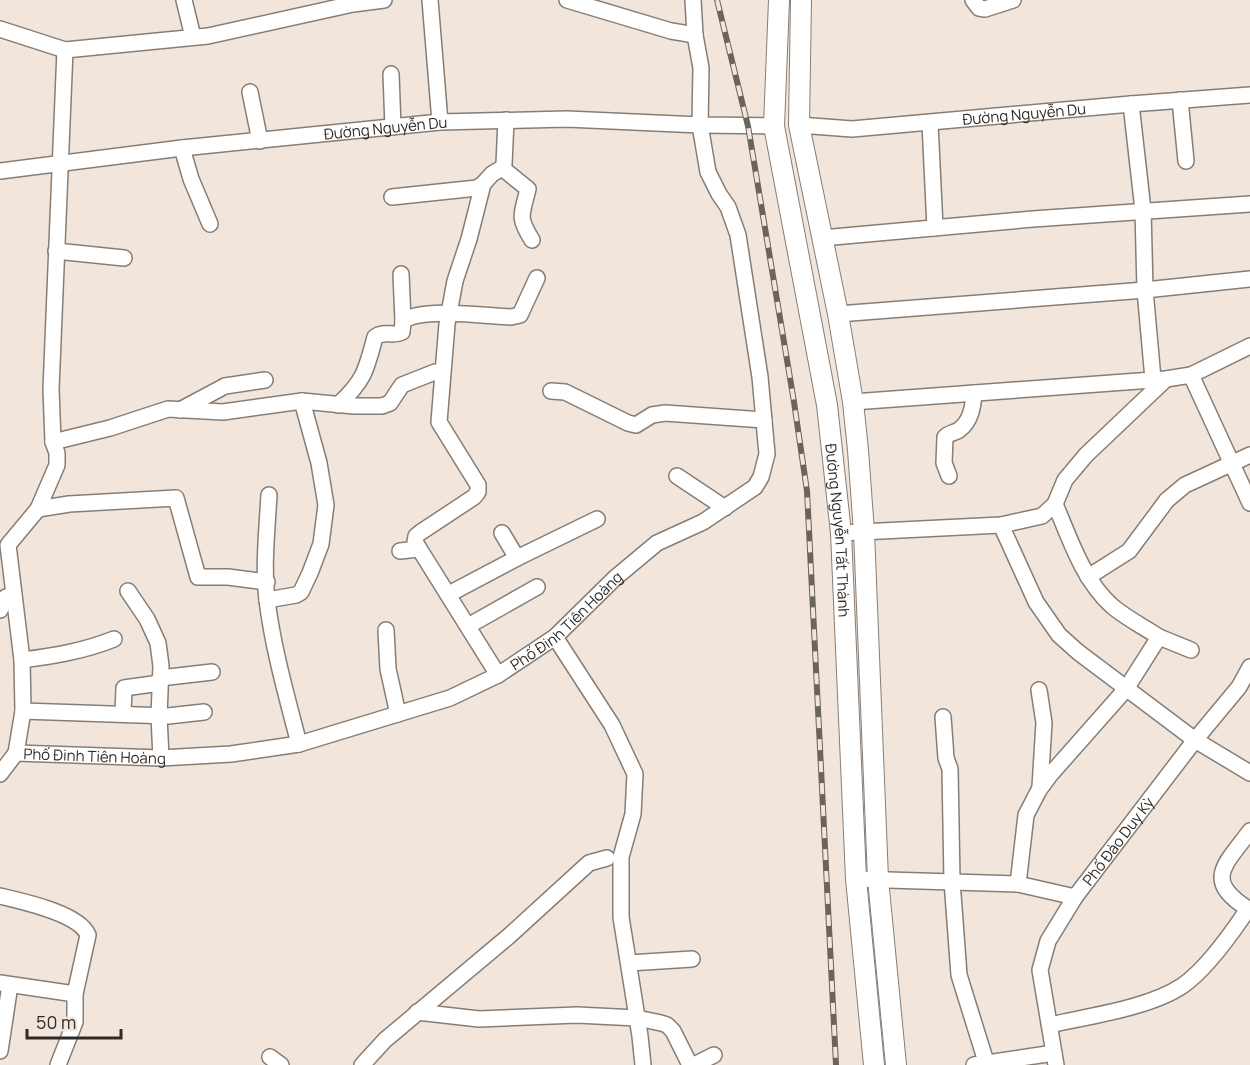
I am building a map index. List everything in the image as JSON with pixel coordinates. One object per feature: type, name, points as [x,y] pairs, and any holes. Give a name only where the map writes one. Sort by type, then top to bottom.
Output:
[{"type":"main road","name":"Đường Nguyễn Tất Thành","points":[[778,0],[774,126],[826,405],[841,533],[856,879],[874,1065]]},
{"type":"main road","name":"Đường Nguyễn Tất Thành","points":[[801,0],[799,125],[839,315],[853,402],[864,532],[878,879],[896,1065]]},
{"type":"main road","points":[[810,320],[839,315]]},
{"type":"main road","points":[[865,969],[887,967]]},
{"type":"street","points":[[184,0],[193,37]]},
{"type":"street","points":[[0,29],[65,50],[208,36],[353,4],[384,0]]},
{"type":"street","points":[[430,0],[440,122]]},
{"type":"street","points":[[567,0],[695,35]]},
{"type":"street","name":"Phố Đinh Tiên Hoàng","points":[[0,774],[16,753],[161,758],[231,754],[299,744],[450,698],[498,675],[555,637],[615,579],[657,543],[703,522],[755,487],[761,477],[767,454],[760,376],[738,235],[728,207],[708,172],[700,125],[701,68],[695,35],[693,0]]},
{"type":"street","points":[[973,0],[979,9],[1013,0]]},
{"type":"street","points":[[16,753],[23,711],[22,660],[14,596],[4,544],[38,509],[57,465],[57,453],[53,442],[51,389],[65,50]]},
{"type":"street","points":[[391,74],[393,127]]},
{"type":"street","points":[[250,92],[260,141]]},
{"type":"street","name":"Đường Nguyễn Du","points":[[799,125],[852,129],[1250,95]]},
{"type":"street","points":[[1180,100],[1186,161]]},
{"type":"street","points":[[1131,104],[1143,210],[1145,290],[1160,379]]},
{"type":"street","name":"Đường Nguyễn Du","points":[[0,171],[182,148],[440,122],[567,119],[774,126]]},
{"type":"street","points":[[502,168],[506,120]]},
{"type":"street","points":[[930,123],[935,228]]},
{"type":"street","points":[[182,148],[191,179],[210,224]]},
{"type":"street","points":[[498,675],[415,542],[416,536],[478,492],[478,485],[472,473],[439,422],[449,314],[455,281],[469,239],[483,184],[492,174],[502,168]]},
{"type":"street","points":[[502,168],[528,189],[521,215],[522,225],[531,240]]},
{"type":"street","points":[[392,197],[467,189],[483,184]]},
{"type":"street","points":[[822,238],[1143,210],[1250,204]]},
{"type":"street","points":[[56,251],[124,258]]},
{"type":"street","points":[[338,405],[361,381],[375,337],[384,333],[399,334],[402,332],[401,274]]},
{"type":"street","points":[[403,321],[408,317],[423,314],[511,317],[520,315],[537,278]]},
{"type":"street","points":[[839,315],[1250,279]]},
{"type":"street","points":[[853,402],[1191,375],[1250,346]]},
{"type":"street","points":[[53,442],[110,428],[168,409],[224,412],[302,401],[382,406],[390,404],[402,386],[435,372]]},
{"type":"street","points":[[1191,375],[1250,502]]},
{"type":"street","points":[[841,533],[1001,525],[1042,516],[1055,504],[1065,480],[1086,455],[1160,379]]},
{"type":"street","points":[[180,410],[225,386],[265,380]]},
{"type":"street","points":[[551,390],[565,392],[636,425],[652,415],[665,413],[764,420]]},
{"type":"street","points":[[949,476],[945,463],[945,437],[957,432],[969,418],[974,393]]},
{"type":"street","points":[[267,600],[301,592],[321,544],[326,505],[319,463],[302,401]]},
{"type":"street","points":[[1088,577],[1129,551],[1161,508],[1185,485],[1250,455]]},
{"type":"street","points":[[677,476],[725,508]]},
{"type":"street","points":[[269,495],[266,548],[267,600],[278,661],[299,744]]},
{"type":"street","points":[[38,509],[69,504],[176,498],[198,578],[228,577],[267,582]]},
{"type":"street","points":[[1055,504],[1088,577],[1097,590],[1113,606],[1159,637],[1191,650]]},
{"type":"street","points":[[449,594],[597,519]]},
{"type":"street","points":[[1001,525],[1036,602],[1059,635],[1078,652],[1195,740],[1250,773]]},
{"type":"street","points":[[502,532],[517,558]]},
{"type":"street","points":[[400,551],[419,549]]},
{"type":"street","points":[[468,626],[537,586]]},
{"type":"street","points":[[128,591],[147,619],[158,643],[161,666],[159,716],[161,758]]},
{"type":"street","points":[[0,610],[6,597],[14,596]]},
{"type":"street","points":[[386,630],[388,669],[398,714]]},
{"type":"street","points":[[555,637],[612,725],[635,774],[633,814],[621,857],[621,917],[643,1065]]},
{"type":"street","points":[[1018,884],[1026,815],[1039,790],[1126,689],[1159,637]]},
{"type":"street","points":[[22,660],[51,657],[93,648],[114,639]]},
{"type":"street","name":"Phố Đào Duy Kỳ","points":[[856,879],[1018,884],[1075,897],[1195,740],[1239,687],[1250,667]]},
{"type":"street","points":[[123,714],[124,688],[212,672]]},
{"type":"street","points":[[1039,690],[1044,723],[1039,790]]},
{"type":"street","points":[[23,711],[159,716],[204,712]]},
{"type":"street","points":[[943,717],[946,758],[950,769],[952,881],[959,975],[982,1065],[1055,1059],[1040,970],[1048,941],[1075,897]]},
{"type":"street","points":[[1050,1025],[1120,1010],[1161,996],[1183,985],[1230,935],[1249,907],[1232,898],[1223,888],[1221,880],[1222,871],[1227,862],[1250,831]]},
{"type":"street","points":[[362,1065],[385,1040],[509,936],[589,863],[607,858]]},
{"type":"street","points":[[0,896],[43,906],[82,926],[88,935],[75,994],[75,1022],[58,1065]]},
{"type":"street","points":[[628,963],[692,959]]},
{"type":"street","points":[[0,1051],[5,984],[75,994]]},
{"type":"street","points":[[417,1012],[479,1019],[577,1015],[637,1018],[667,1024],[692,1065],[714,1055]]},
{"type":"railway","points":[[717,0],[748,126],[807,491],[836,1065]]}]
